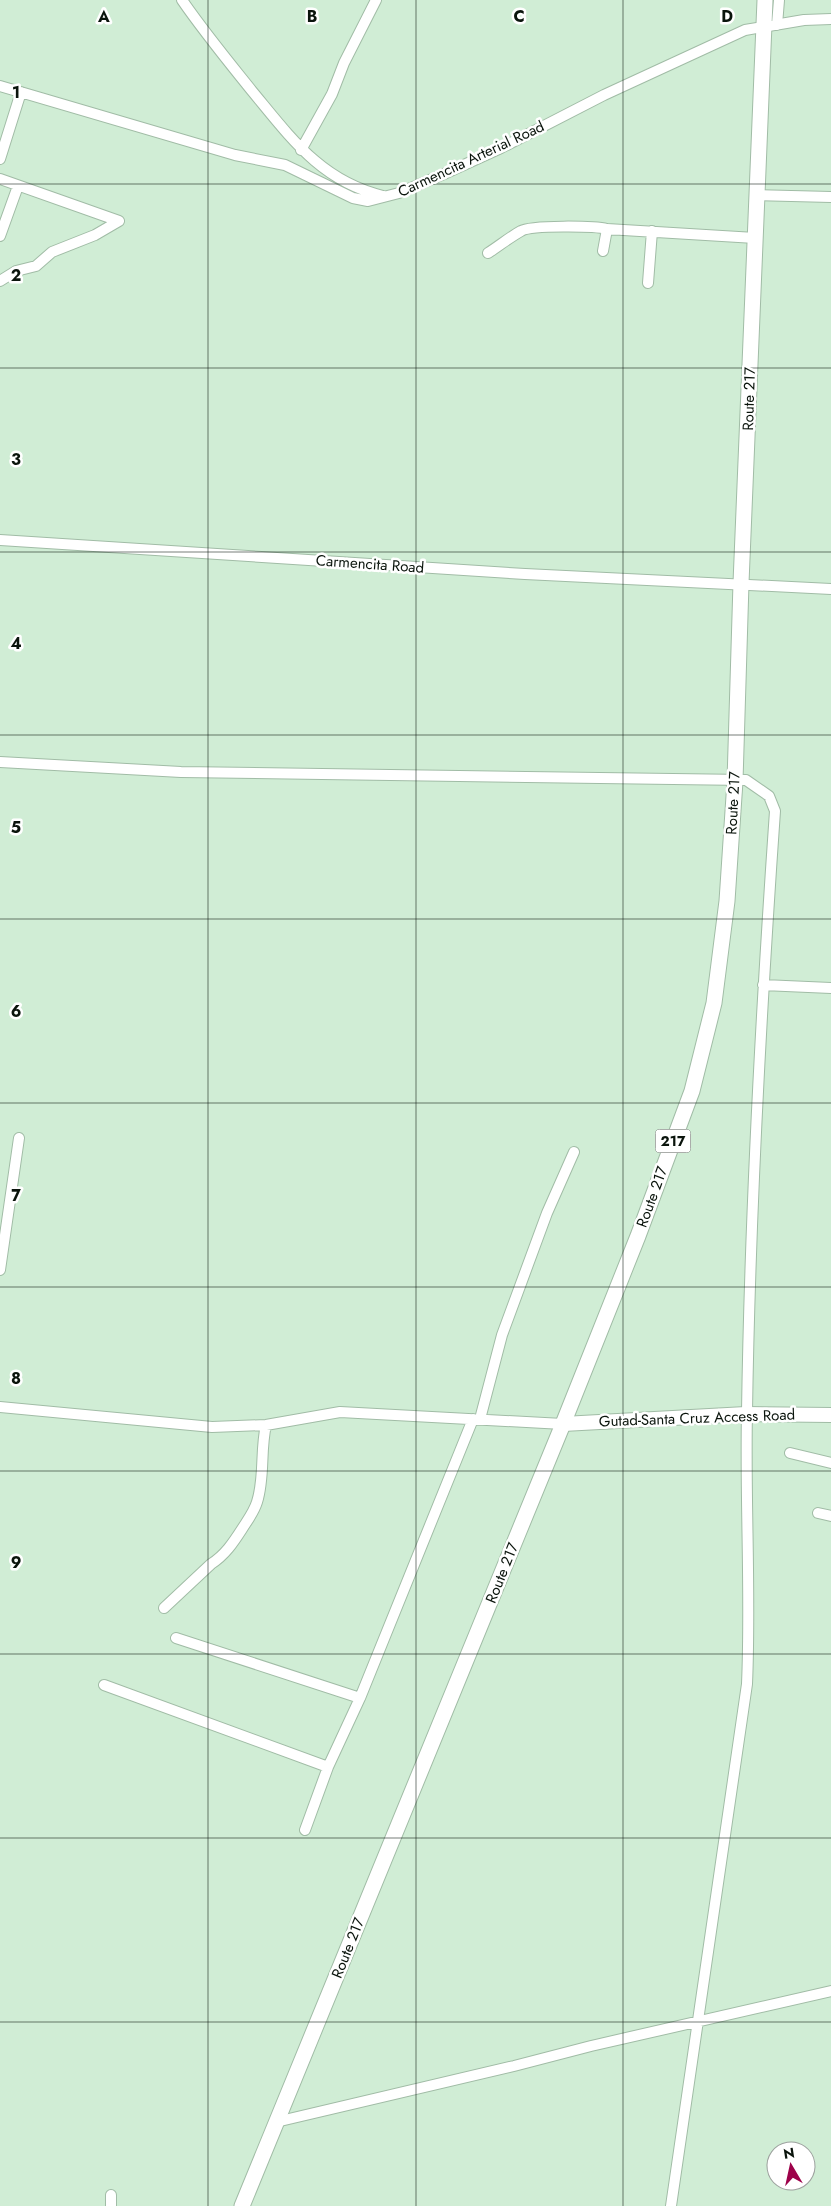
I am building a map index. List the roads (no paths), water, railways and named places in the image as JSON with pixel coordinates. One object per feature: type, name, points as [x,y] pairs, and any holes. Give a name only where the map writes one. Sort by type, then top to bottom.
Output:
[{"type":"main road","name":"Route 217","points":[[242,2206],[563,1424],[638,1236],[692,1091],[714,1003],[727,902],[735,781],[757,195],[771,26],[765,0]]},
{"type":"main road","name":"Gutad-Santa Cruz Access Road","points":[[563,1424],[746,1414],[831,1415]]},
{"type":"street","name":"Carmencita Arterial Road","points":[[182,0],[205,34],[301,150],[353,186],[387,197],[501,148],[604,95],[745,30],[804,20],[831,19]]},
{"type":"street","points":[[301,150],[332,94],[344,63],[376,0]]},
{"type":"street","points":[[771,26],[779,0]]},
{"type":"street","points":[[0,86],[235,155],[285,165],[353,198],[368,201],[387,197]]},
{"type":"street","points":[[0,159],[21,92]]},
{"type":"street","points":[[0,179],[119,221],[95,235],[52,252],[36,266],[16,271],[0,281]]},
{"type":"street","points":[[0,236],[18,186]]},
{"type":"street","points":[[757,195],[831,197]]},
{"type":"street","points":[[488,254],[522,229],[546,226],[566,228],[599,227],[755,238]]},
{"type":"street","points":[[603,251],[607,229]]},
{"type":"street","points":[[648,283],[652,231]]},
{"type":"street","name":"Carmencita Road","points":[[0,540],[525,574],[831,588]]},
{"type":"street","points":[[0,762],[181,772],[746,780],[769,796],[774,811],[751,1199],[746,1414],[750,1631],[747,1684],[744,1714],[696,2022],[671,2206]]},
{"type":"street","points":[[763,985],[831,988]]},
{"type":"street","points":[[0,1270],[19,1138]]},
{"type":"street","points":[[305,1830],[328,1767],[360,1698],[431,1519],[477,1419],[502,1335],[547,1213],[574,1152]]},
{"type":"street","points":[[0,1407],[212,1427],[266,1425],[340,1412],[563,1424]]},
{"type":"street","points":[[164,1608],[211,1564],[220,1558],[236,1540],[250,1517],[262,1482],[263,1438],[266,1425]]},
{"type":"street","points":[[790,1453],[831,1463]]},
{"type":"street","points":[[818,1513],[831,1516]]},
{"type":"street","points":[[176,1638],[360,1698]]},
{"type":"street","points":[[104,1685],[328,1767]]},
{"type":"street","points":[[276,2122],[831,1991]]}]
